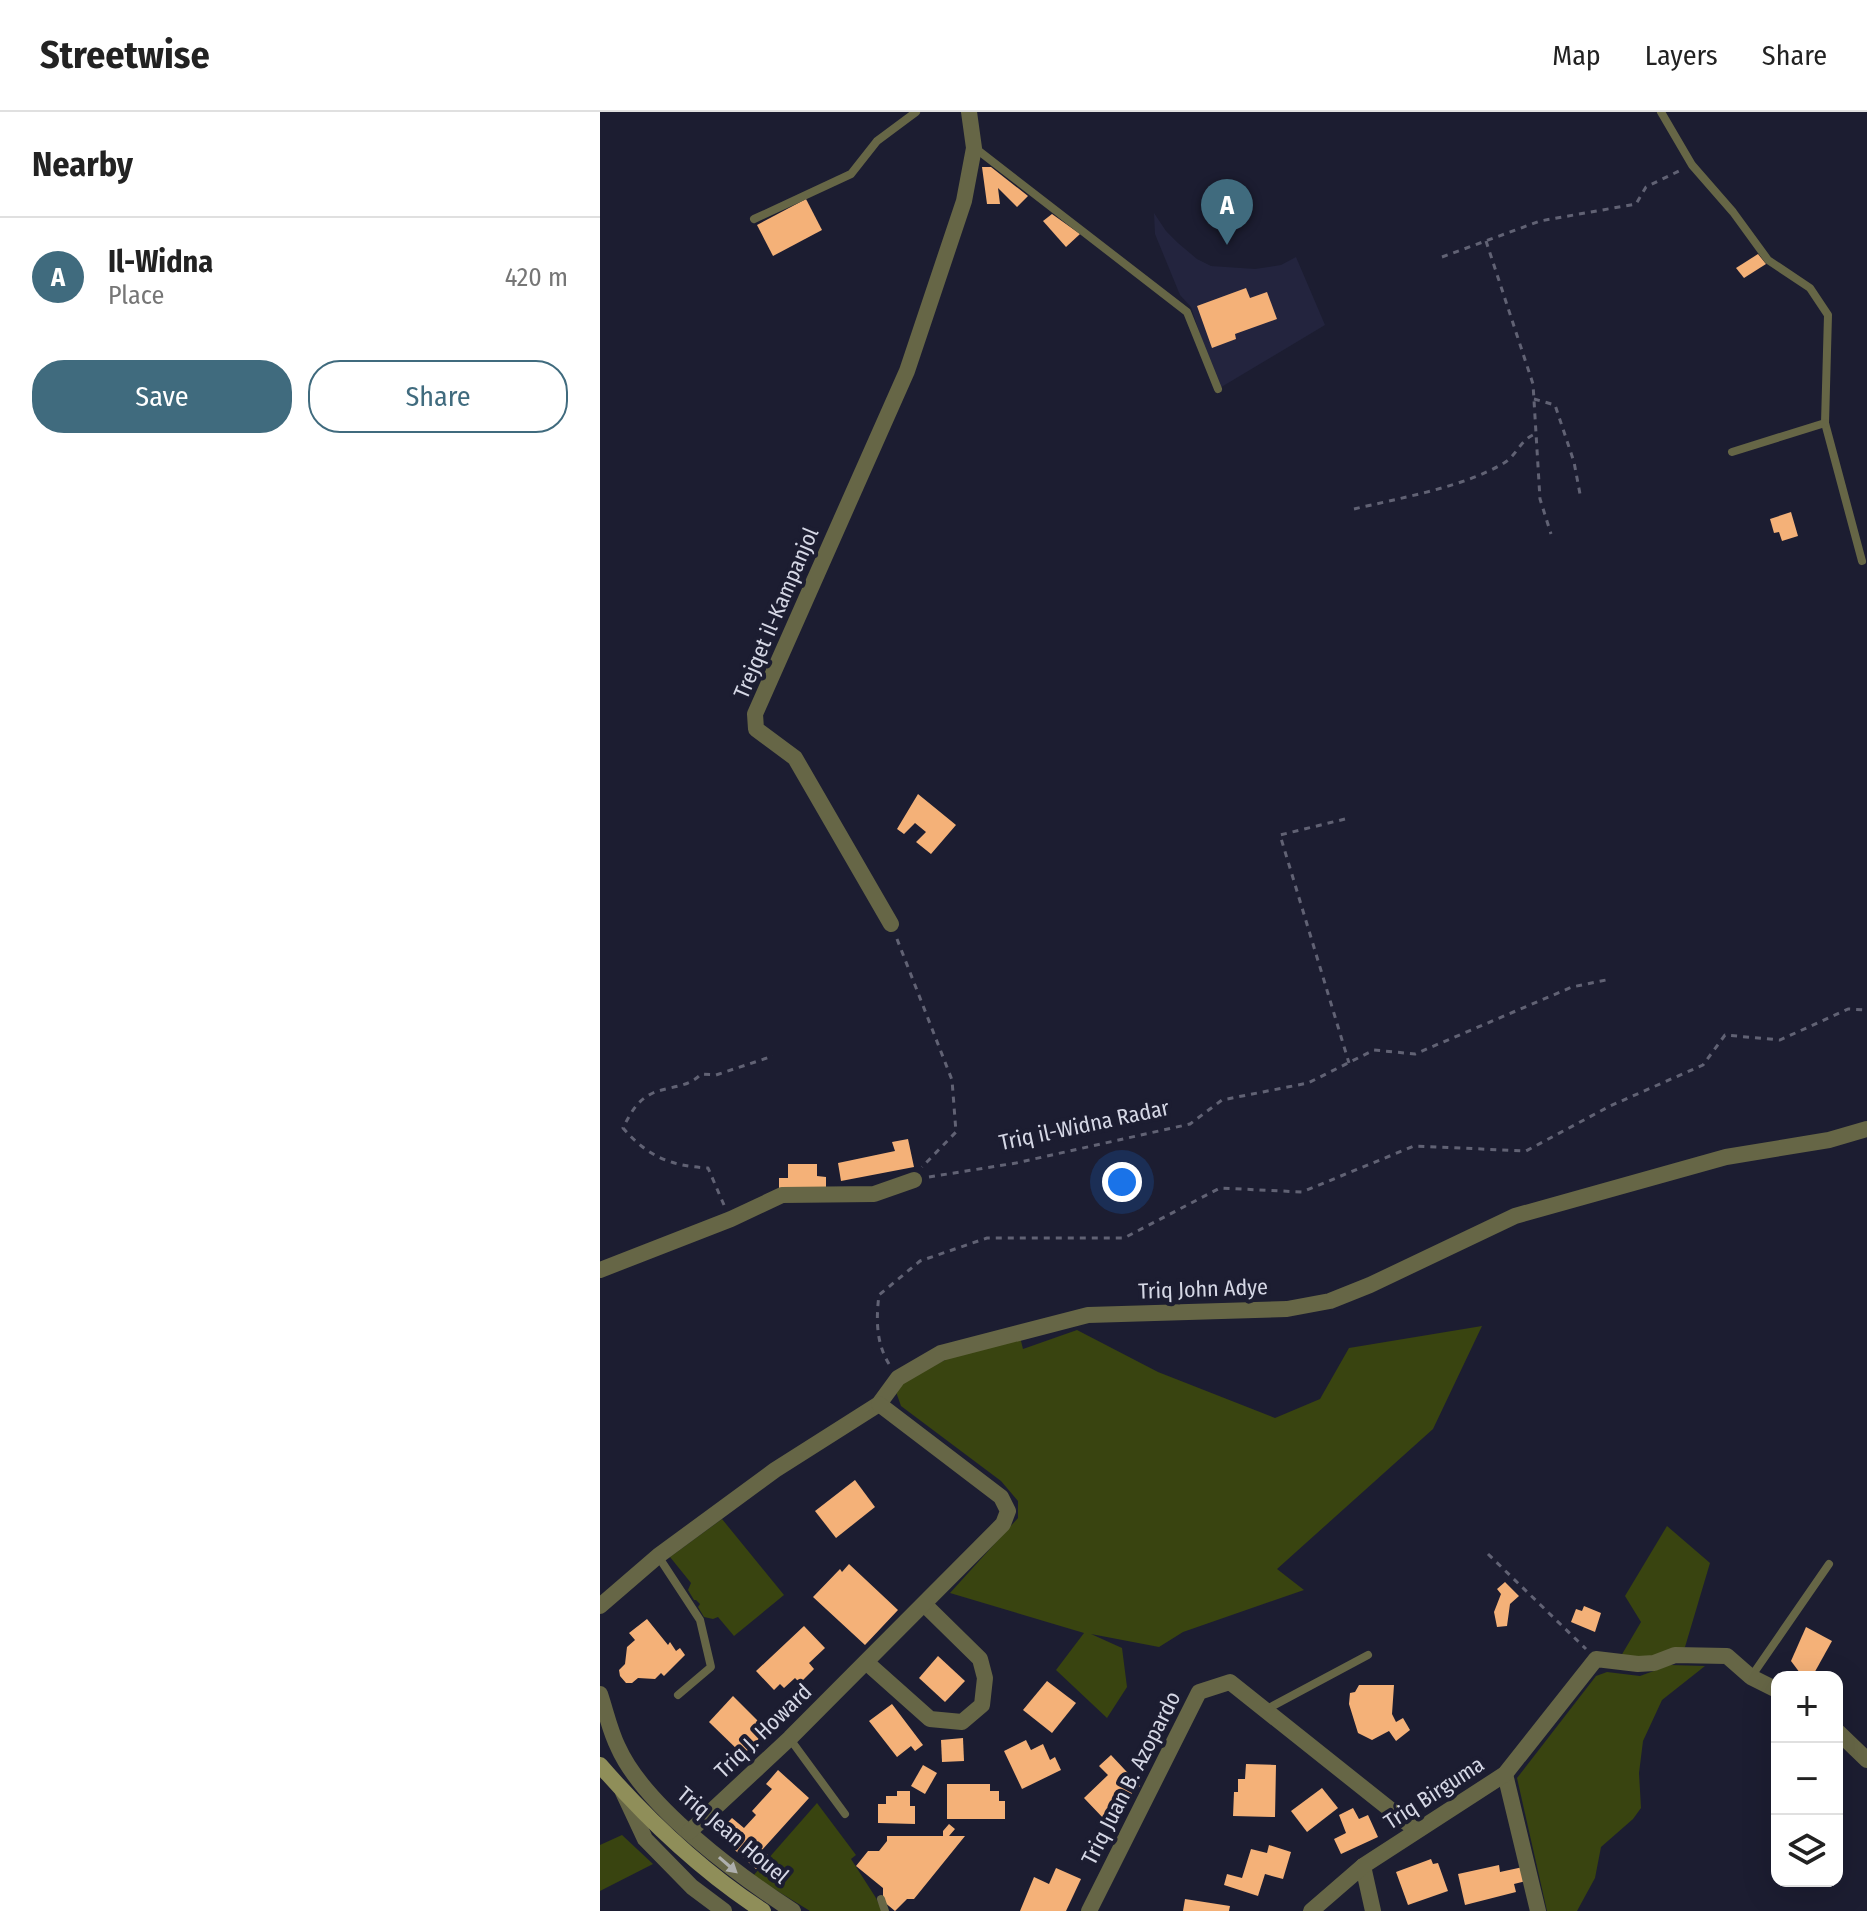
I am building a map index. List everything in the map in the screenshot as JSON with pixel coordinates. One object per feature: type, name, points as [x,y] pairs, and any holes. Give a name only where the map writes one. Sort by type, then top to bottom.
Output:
[{"type":"main road","name":"Triq Jean Houel","points":[[600,1750],[622,1791],[743,1898],[763,1911]]},
{"type":"main road","name":"Triq Jean Houel","points":[[607,1766],[669,1835]]},
{"type":"street","name":"Trejqet il-Kampanjol","points":[[891,924],[795,758],[756,729],[755,714],[907,371],[964,201],[974,148],[969,112]]},
{"type":"street","name":"Triq John Adye","points":[[600,1606],[658,1556],[775,1470],[879,1404],[898,1378],[941,1353],[1088,1315],[1287,1309],[1330,1301],[1515,1216],[1726,1157],[1829,1140],[1867,1129]]},
{"type":"street","points":[[600,1270],[731,1219],[782,1195],[874,1194],[914,1180]]},
{"type":"street","name":"Triq J. Howard","points":[[689,1832],[790,1738],[1003,1524],[1008,1511],[1001,1497],[879,1404]]},
{"type":"street","points":[[866,1662],[930,1719],[962,1722],[982,1705],[985,1678],[980,1659],[925,1605]]},
{"type":"street","points":[[1596,1659],[1638,1664],[1654,1663],[1675,1655],[1727,1656],[1751,1677],[1771,1687]]},
{"type":"street","name":"Triq Birguma","points":[[1311,1911],[1363,1866],[1505,1774],[1596,1659]]},
{"type":"street","name":"Triq Juan B. Azopardo","points":[[1089,1911],[1199,1692],[1230,1682],[1416,1830]]},
{"type":"street","name":"Triq Jean Houel","points":[[600,1694],[618,1749],[648,1792],[745,1880],[793,1911]]},
{"type":"street","points":[[1843,1737],[1867,1760]]},
{"type":"street","name":"Triq Jean Houel","points":[[607,1766],[648,1792]]},
{"type":"street","points":[[1505,1774],[1538,1911]]},
{"type":"street","name":"Triq Jean Houel","points":[[622,1791],[645,1839],[692,1887],[724,1911]]},
{"type":"street","points":[[1363,1866],[1373,1911]]},
{"type":"lane","points":[[754,219],[851,174],[877,141],[916,112]]},
{"type":"lane","points":[[1661,112],[1692,165],[1733,212],[1768,260],[1810,288],[1828,315],[1825,423],[1862,561]]},
{"type":"lane","points":[[974,148],[1187,312],[1218,389]]},
{"type":"lane","points":[[1732,452],[1825,423]]},
{"type":"lane","points":[[658,1556],[700,1620],[711,1667],[678,1695]]},
{"type":"lane","points":[[1751,1677],[1829,1564]]},
{"type":"lane","points":[[1267,1709],[1368,1655]]},
{"type":"lane","points":[[790,1738],[845,1814]]},
{"type":"lane","points":[[881,1899],[885,1911]]},
{"type":"path","points":[[1442,257],[1540,221],[1636,204],[1646,187],[1692,165]]},
{"type":"path","points":[[1486,241],[1533,384],[1540,499],[1551,534]]},
{"type":"path","points":[[1534,399],[1555,405],[1574,462],[1580,494]]},
{"type":"path","points":[[1354,509],[1443,487],[1507,462],[1525,438],[1535,434]]},
{"type":"path","points":[[1345,819],[1280,835],[1349,1063]]},
{"type":"path","points":[[891,924],[952,1080],[956,1132],[917,1172],[914,1180]]},
{"type":"path","name":"Triq il-Widna Radar","points":[[914,1180],[1016,1163],[1190,1124],[1222,1100],[1308,1083],[1374,1050],[1415,1054],[1572,987],[1611,979]]},
{"type":"path","points":[[898,1378],[884,1356],[876,1323],[879,1295],[920,1261],[987,1238],[1124,1238],[1220,1188],[1302,1192],[1414,1146],[1526,1151],[1610,1106],[1703,1065],[1725,1035],[1780,1040],[1848,1009],[1867,1010]]},
{"type":"path","points":[[731,1219],[708,1168],[678,1166],[637,1144],[623,1128],[634,1108],[651,1094],[694,1082],[701,1074],[716,1075],[773,1056]]},
{"type":"path","points":[[1488,1554],[1596,1659]]},
{"type":"shaded area","points":[[1154,213],[1178,243],[1211,266],[1255,269],[1281,265],[1296,257],[1325,325],[1218,389],[1191,307],[1180,295],[1155,234]]},
{"type":"green space","points":[[1482,1326],[1433,1429],[1277,1569],[1304,1590],[1183,1632],[1159,1647],[1091,1634],[1122,1648],[1127,1687],[1107,1718],[1056,1670],[1084,1633],[950,1593],[1018,1518],[1018,1501],[1001,1481],[901,1406],[895,1389],[926,1369],[973,1347],[1020,1337],[1023,1349],[1077,1330],[1158,1372],[1275,1418],[1320,1399],[1349,1348]]},
{"type":"green space","points":[[722,1519],[784,1595],[734,1636],[718,1617],[704,1617],[698,1607],[700,1604],[688,1590],[691,1583],[670,1557]]},
{"type":"green space","points":[[1667,1526],[1710,1563],[1685,1647],[1654,1660],[1621,1656],[1641,1622],[1625,1596]]},
{"type":"green space","points":[[1670,1665],[1705,1666],[1662,1700],[1643,1741],[1639,1773],[1641,1808],[1601,1847],[1595,1878],[1577,1911],[1547,1911],[1517,1778],[1596,1676],[1607,1672],[1640,1676]]},
{"type":"green space","points":[[817,1803],[856,1855],[851,1859],[882,1911],[810,1911],[753,1876]]},
{"type":"green space","points":[[622,1835],[653,1864],[600,1891],[600,1845]]},
{"type":"building","points":[[982,167],[991,167],[1028,196],[1017,207],[998,188],[1000,204],[987,204]]},
{"type":"building","points":[[806,199],[822,230],[773,256],[757,225]]},
{"type":"building","points":[[1052,214],[1080,234],[1066,247],[1043,221]]},
{"type":"building","points":[[1758,254],[1766,264],[1744,278],[1736,268]]},
{"type":"building","points":[[1246,288],[1250,298],[1267,292],[1277,319],[1235,334],[1236,339],[1212,348],[1197,306]]},
{"type":"building","points":[[1791,512],[1798,536],[1782,541],[1779,532],[1774,533],[1770,519]]},
{"type":"building","points":[[918,794],[956,825],[931,854],[916,842],[926,832],[915,823],[904,834],[897,829]]},
{"type":"building","points":[[908,1139],[914,1167],[841,1181],[838,1163],[895,1151],[892,1142]]},
{"type":"building","points":[[788,1164],[817,1164],[817,1176],[826,1177],[826,1192],[779,1191],[779,1178],[788,1178]]},
{"type":"building","points":[[855,1480],[875,1507],[836,1538],[815,1511]]},
{"type":"building","points":[[849,1564],[898,1610],[865,1645],[813,1597]]},
{"type":"building","points":[[1505,1582],[1519,1596],[1510,1604],[1507,1626],[1497,1627],[1494,1612],[1501,1594],[1497,1589]]},
{"type":"building","points":[[1584,1606],[1601,1613],[1595,1632],[1571,1622],[1576,1609],[1582,1611]]},
{"type":"building","points":[[647,1619],[668,1645],[670,1642],[676,1651],[680,1648],[685,1655],[664,1676],[661,1673],[655,1679],[638,1678],[626,1683],[619,1670],[625,1664],[627,1647],[635,1640],[629,1633]]},
{"type":"building","points":[[804,1626],[825,1648],[809,1663],[814,1669],[800,1683],[795,1678],[784,1688],[780,1684],[774,1690],[756,1671]]},
{"type":"building","points":[[1806,1627],[1832,1641],[1815,1671],[1798,1671],[1791,1661]]},
{"type":"building","points":[[938,1656],[965,1681],[945,1702],[919,1678]]},
{"type":"building","points":[[1047,1681],[1076,1703],[1052,1733],[1023,1710]]},
{"type":"building","points":[[1359,1685],[1394,1685],[1392,1714],[1396,1722],[1403,1718],[1410,1730],[1396,1741],[1389,1731],[1372,1740],[1358,1733],[1349,1704],[1350,1693],[1355,1692]]},
{"type":"building","points":[[733,1696],[767,1730],[743,1755],[709,1722]]},
{"type":"building","points":[[892,1704],[923,1745],[915,1751],[911,1746],[897,1757],[869,1721]]},
{"type":"building","points":[[963,1738],[964,1761],[942,1762],[941,1740]]},
{"type":"building","points":[[1026,1740],[1031,1750],[1043,1744],[1050,1760],[1055,1757],[1061,1770],[1022,1789],[1004,1751]]},
{"type":"building","points":[[1111,1755],[1140,1786],[1104,1819],[1084,1798],[1108,1775],[1099,1766]]},
{"type":"building","points":[[1246,1764],[1276,1765],[1275,1817],[1233,1816],[1234,1792],[1238,1792],[1238,1779],[1245,1779]]},
{"type":"building","points":[[923,1765],[937,1773],[925,1794],[911,1786]]},
{"type":"building","points":[[778,1770],[809,1798],[762,1850],[768,1855],[756,1869],[717,1834],[732,1818],[744,1828],[756,1815],[752,1811],[772,1789],[766,1784]]},
{"type":"building","points":[[947,1784],[990,1784],[990,1791],[999,1791],[999,1801],[1005,1801],[1005,1819],[947,1819]]},
{"type":"building","points":[[1322,1788],[1338,1808],[1307,1832],[1291,1811]]},
{"type":"building","points":[[897,1791],[910,1791],[910,1806],[915,1806],[915,1824],[878,1823],[878,1804],[886,1804],[886,1796],[897,1796]]},
{"type":"building","points":[[1353,1808],[1359,1819],[1368,1815],[1378,1837],[1341,1854],[1334,1839],[1346,1833],[1339,1815]]},
{"type":"building","points":[[949,1824],[955,1829],[949,1836],[965,1836],[914,1899],[907,1899],[895,1911],[883,1901],[883,1888],[856,1866],[868,1851],[879,1851],[887,1836],[943,1836]]},
{"type":"building","points":[[1269,1845],[1291,1852],[1283,1879],[1265,1874],[1258,1896],[1224,1885],[1227,1874],[1242,1878],[1251,1849],[1267,1853]]},
{"type":"building","points":[[1431,1859],[1433,1864],[1438,1863],[1448,1891],[1408,1905],[1396,1872]]},
{"type":"building","points":[[1499,1865],[1500,1872],[1523,1867],[1526,1881],[1514,1884],[1516,1892],[1465,1905],[1458,1874]]},
{"type":"building","points":[[1056,1868],[1081,1879],[1066,1911],[1020,1911],[1034,1877],[1049,1884]]},
{"type":"building","points":[[1185,1899],[1230,1906],[1229,1911],[1183,1911]]},
{"type":"place","name":"Il-Widna","points":[[1227,245]]}]
